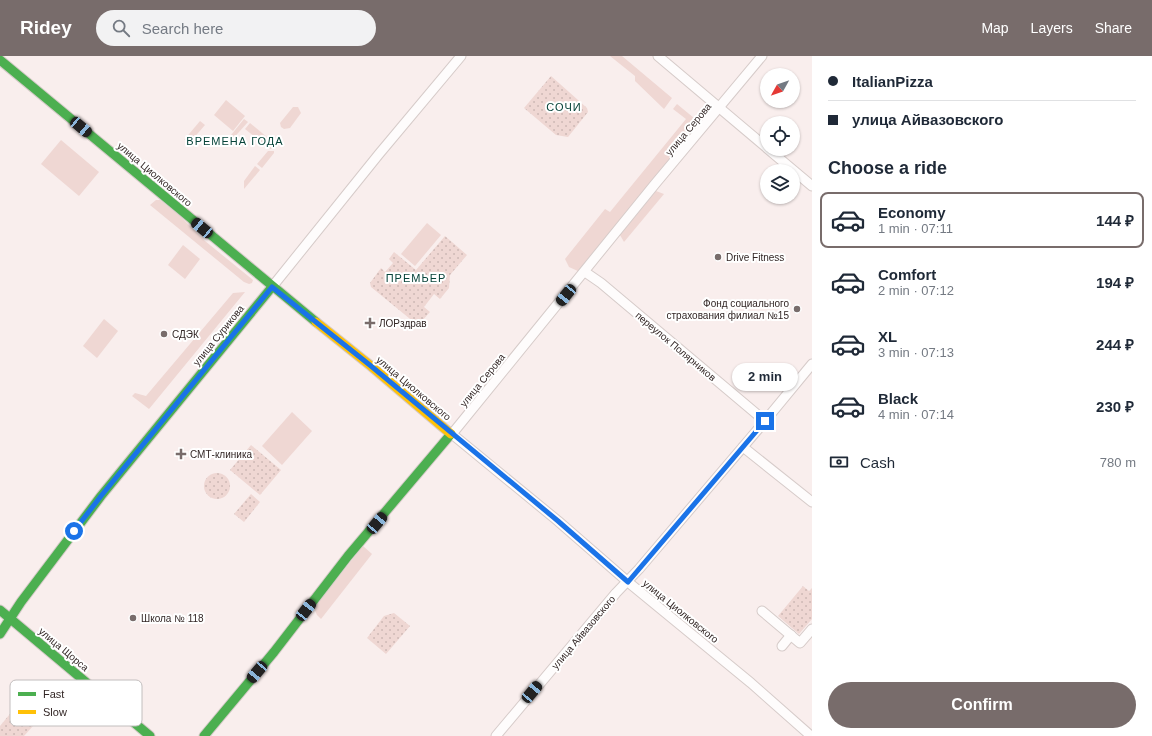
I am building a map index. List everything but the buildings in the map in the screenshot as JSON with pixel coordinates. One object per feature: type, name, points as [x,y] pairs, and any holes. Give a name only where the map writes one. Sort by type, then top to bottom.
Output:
[{"type":"street","name":"улица Сурикова","points":[[0,634],[21,602],[101,496],[272,287],[378,154],[461,56]]},
{"type":"street","points":[[658,56],[760,141]]},
{"type":"street","name":"улица Серова","points":[[204,736],[274,652],[348,556],[452,434],[655,184],[762,56]]},
{"type":"street","name":"улица Циолковского","points":[[0,60],[272,287],[371,366],[558,521],[628,582],[751,683],[811,736]]},
{"type":"street","points":[[777,156],[812,186]]},
{"type":"street","name":"переулок Полярников","points":[[585,272],[601,283],[765,421]]},
{"type":"street","name":"улица Айвазовского","points":[[496,736],[812,364]]},
{"type":"street","points":[[742,448],[812,502]]},
{"type":"street","name":"улица Щорса","points":[[0,610],[83,680]]},
{"type":"street","points":[[762,611],[800,643],[812,629]]},
{"type":"street","points":[[782,646],[791,635]]},
{"type":"street","name":"улица Щорса","points":[[138,726],[150,736]]},
{"type":"shaded area","points":[[610,56],[622,56],[672,98],[664,109],[635,81],[635,76]]},
{"type":"shaded area","points":[[551,76],[587,108],[588,112],[568,137],[556,135],[524,108]]},
{"type":"shaded area","points":[[226,100],[245,116],[233,131],[214,115]]},
{"type":"shaded area","points":[[677,104],[700,123],[580,272],[569,267],[565,259],[605,209],[610,212],[686,119],[673,109]]},
{"type":"shaded area","points":[[293,107],[298,107],[301,113],[290,128],[284,129],[281,127],[280,123]]},
{"type":"shaded area","points":[[244,119],[248,122],[230,142],[227,140]]},
{"type":"shaded area","points":[[200,121],[205,125],[192,140],[184,140]]},
{"type":"shaded area","points":[[250,123],[274,143],[274,149],[270,149],[245,129]]},
{"type":"shaded area","points":[[61,140],[99,172],[79,196],[41,164]]},
{"type":"shaded area","points":[[268,151],[274,151],[274,153],[262,168],[257,164]]},
{"type":"shaded area","points":[[255,166],[260,170],[244,189],[244,181]]},
{"type":"shaded area","points":[[656,191],[664,194],[624,242],[620,235]]},
{"type":"shaded area","points":[[156,200],[160,200],[180,216],[205,241],[253,280],[252,283],[249,284],[244,282],[150,205]]},
{"type":"shaded area","points":[[427,223],[441,235],[415,266],[401,254]]},
{"type":"shaded area","points":[[445,236],[467,255],[450,275],[449,288],[440,299],[434,294],[424,307],[430,312],[421,322],[415,323],[371,287],[370,283],[381,268],[385,272],[393,263],[389,259],[394,252],[416,270]]},
{"type":"shaded area","points":[[183,245],[200,259],[185,279],[168,265]]},
{"type":"shaded area","points":[[245,292],[149,409],[132,396],[135,393],[146,396],[233,293]]},
{"type":"shaded area","points":[[104,319],[118,331],[97,358],[83,346]]},
{"type":"shaded area","points":[[292,412],[312,431],[282,465],[262,446]]},
{"type":"shaded area","points":[[251,445],[281,470],[260,495],[230,470]]},
{"type":"shaded area","points":[[217,473],[226,477],[230,486],[226,495],[217,499],[208,495],[204,486],[208,477]]},
{"type":"shaded area","points":[[251,494],[260,502],[244,522],[234,514]]},
{"type":"shaded area","points":[[363,546],[372,554],[321,619],[317,615],[314,608]]},
{"type":"shaded area","points":[[803,586],[809,591],[812,588],[812,619],[799,634],[778,616]]},
{"type":"shaded area","points":[[394,613],[410,626],[386,654],[367,638],[384,616]]},
{"type":"shaded area","points":[[10,714],[10,726],[33,726],[24,736],[0,736],[0,726]]},
{"type":"traffic: fast","points":[[0,60],[316,322]]},
{"type":"traffic: fast","points":[[0,634],[21,602],[101,496],[272,287]]},
{"type":"traffic: fast","points":[[204,736],[274,652],[348,556],[451,434]]},
{"type":"traffic: fast","points":[[0,610],[83,680]]},
{"type":"traffic: fast","points":[[138,726],[150,736]]},
{"type":"traffic: slow","points":[[316,322],[371,366],[451,434]]},
{"type":"place","name":"Drive Fitness","points":[[718,257]]},
{"type":"place","name":"Фонд социального страхования филиал №15","points":[[797,309]]},
{"type":"place","name":"ЛОРздрав","points":[[370,323]]},
{"type":"place","name":"СДЭК","points":[[164,334]]},
{"type":"place","name":"СМТ-клиника","points":[[181,454]]},
{"type":"place","name":"Школа № 118","points":[[133,618]]},
{"type":"district","name":"СОЧИ","points":[[564,107]]},
{"type":"district","name":"ВРЕМЕНА ГОДА","points":[[235,141]]},
{"type":"district","name":"ПРЕМЬЕР","points":[[416,278]]},
{"type":"route","points":[[74,531],[185,392],[272,287],[371,366],[558,521],[628,582],[765,421]]}]
